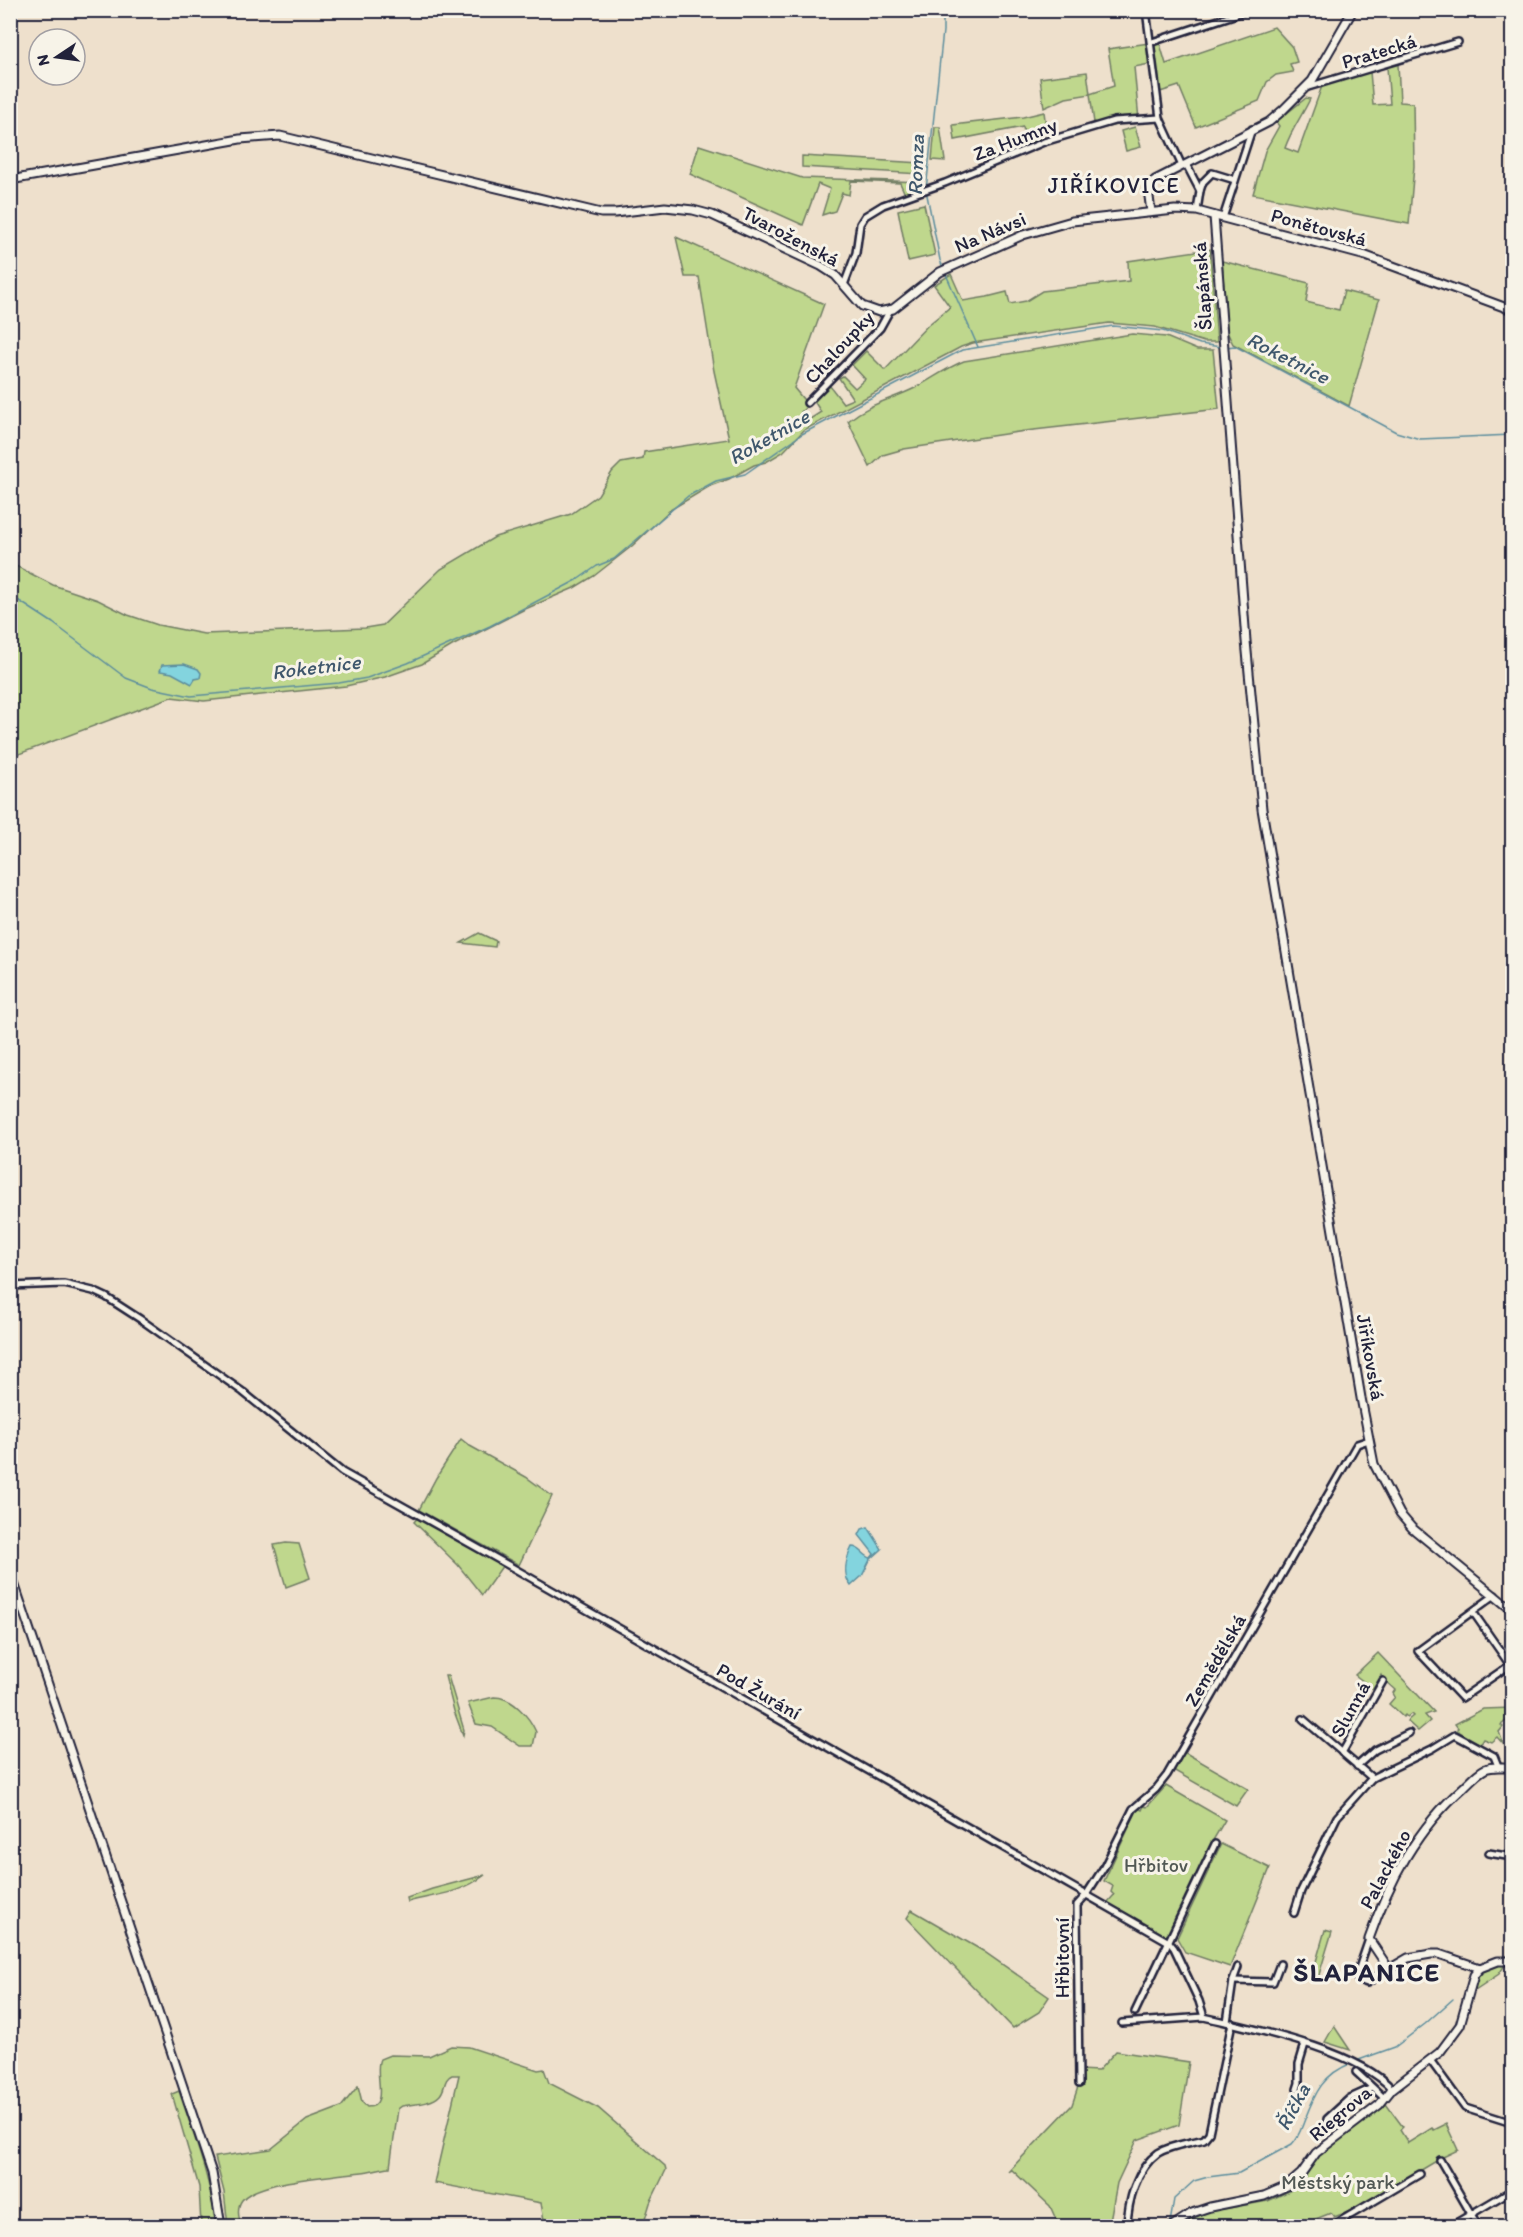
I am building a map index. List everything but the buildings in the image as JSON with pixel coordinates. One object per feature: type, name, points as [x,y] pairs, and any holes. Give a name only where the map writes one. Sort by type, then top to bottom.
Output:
[{"type":"street","points":[[1146,10],[1152,42],[1160,118],[1200,191]]},
{"type":"street","points":[[1152,42],[1249,10]]},
{"type":"street","points":[[1151,212],[1148,195],[1151,184],[1159,177],[1274,118],[1308,87],[1326,60],[1353,10]]},
{"type":"street","name":"Pratecká","points":[[1308,87],[1458,42]]},
{"type":"street","name":"Za Humny","points":[[844,285],[856,253],[860,224],[866,216],[883,205],[932,188],[1044,142],[1114,121],[1160,118]]},
{"type":"street","points":[[1223,218],[1252,129]]},
{"type":"street","name":"Tvaroženská","points":[[10,180],[232,140],[272,135],[307,141],[601,213],[665,207],[680,207],[705,213],[741,227],[821,266],[844,285],[862,306],[879,312],[890,310]]},
{"type":"street","points":[[1197,211],[1203,182],[1212,173],[1235,180]]},
{"type":"street","name":"Na Návsi","points":[[890,310],[944,270],[1009,240],[1059,224],[1151,212],[1197,211]]},
{"type":"street","name":"Ponětovská","points":[[1197,211],[1366,256],[1512,310]]},
{"type":"street","name":"Šlapánská","points":[[1214,216],[1246,641],[1262,809],[1302,1053]]},
{"type":"street","name":"Chaloupky","points":[[807,403],[880,328],[890,310]]},
{"type":"street","name":"Jiříkovská","points":[[1302,1053],[1374,1464],[1400,1514],[1412,1528],[1512,1610]]},
{"type":"street","name":"Pod Žurání","points":[[10,1286],[64,1284],[93,1291],[106,1297],[243,1392],[342,1472],[1086,1895]]},
{"type":"street","name":"Zemědělská","points":[[1086,1895],[1104,1867],[1133,1809],[1156,1789],[1167,1775],[1357,1444],[1369,1440]]},
{"type":"street","points":[[10,1571],[212,2173],[221,2226]]},
{"type":"street","points":[[1473,1612],[1511,1667],[1462,1698],[1418,1651],[1494,1595]]},
{"type":"street","name":"Slunná","points":[[1342,1753],[1383,1681]]},
{"type":"street","points":[[1303,1719],[1372,1778]]},
{"type":"street","points":[[1357,1766],[1375,1750],[1409,1733]]},
{"type":"street","points":[[1294,1913],[1300,1891],[1337,1817],[1372,1778],[1432,1749],[1455,1735],[1494,1756],[1498,1766],[1512,1767]]},
{"type":"street","name":"Palackého","points":[[1369,1940],[1376,1917],[1410,1848],[1440,1809],[1482,1771],[1498,1766]]},
{"type":"street","points":[[1135,2012],[1215,1844]]},
{"type":"street","points":[[1489,1853],[1512,1857]]},
{"type":"street","name":"Hřbitovní","points":[[1079,2084],[1076,1991],[1077,1905],[1086,1895],[1169,1942]]},
{"type":"street","points":[[1369,1940],[1389,1970]]},
{"type":"street","points":[[1369,1940],[1357,1974],[1358,1980],[1367,1983],[1408,1958],[1431,1954],[1439,1954],[1480,1968],[1498,1961],[1512,1961]]},
{"type":"street","points":[[1169,1942],[1199,2001],[1204,2017]]},
{"type":"street","points":[[1233,1981],[1273,1982],[1280,1964]]},
{"type":"street","points":[[1127,2226],[1131,2195],[1138,2180],[1158,2154],[1204,2139],[1209,2133],[1230,2023],[1233,1981],[1238,1967]]},
{"type":"street","name":"Riegrova","points":[[1172,2226],[1192,2213],[1264,2196],[1287,2186],[1301,2174],[1316,2153],[1379,2105],[1392,2089],[1440,2052],[1460,2025],[1474,1975],[1480,1968]]},
{"type":"street","points":[[1122,2023],[1204,2017],[1269,2032],[1350,2060],[1387,2083],[1392,2089]]},
{"type":"street","points":[[1296,2089],[1299,2083],[1299,2064],[1305,2044]]},
{"type":"street","points":[[1430,2060],[1465,2108],[1512,2123]]},
{"type":"street","points":[[1356,2072],[1384,2098]]},
{"type":"street","points":[[1327,2119],[1350,2098],[1372,2088]]},
{"type":"street","points":[[1440,2160],[1478,2226]]},
{"type":"street","points":[[1332,2226],[1420,2174]]},
{"type":"street","points":[[1451,2226],[1512,2190]]},
{"type":"green space","points":[[1274,27],[1292,47],[1297,62],[1290,64],[1293,72],[1276,75],[1267,82],[1259,101],[1196,127],[1179,86],[1154,94],[1150,64],[1134,67],[1139,120],[1095,130],[1090,94],[1114,86],[1108,49],[1149,43],[1160,44],[1166,64]]},
{"type":"green space","points":[[1398,64],[1400,102],[1413,103],[1414,166],[1409,224],[1253,194],[1265,151],[1279,126],[1276,122],[1306,98],[1310,99],[1285,148],[1298,153],[1322,86],[1370,72],[1373,105],[1390,104],[1387,67]]},
{"type":"green space","points":[[1087,72],[1090,94],[1066,98],[1044,108],[1040,78]]},
{"type":"green space","points":[[1044,112],[1047,134],[1026,145],[1023,127],[955,140],[953,125],[1023,117]]},
{"type":"green space","points":[[935,127],[940,127],[945,161],[932,160]]},
{"type":"green space","points":[[1135,127],[1141,147],[1126,151],[1121,131]]},
{"type":"green space","points":[[699,145],[802,178],[922,182],[916,189],[905,194],[900,183],[851,181],[849,195],[842,193],[835,211],[822,215],[830,189],[818,184],[803,225],[690,174]]},
{"type":"green space","points":[[802,156],[922,163],[921,174],[802,167]]},
{"type":"green space","points":[[924,204],[935,255],[908,261],[898,210]]},
{"type":"green space","points":[[676,237],[824,304],[794,388],[808,405],[801,412],[807,421],[821,412],[814,401],[830,386],[843,403],[853,399],[839,378],[843,376],[855,388],[865,379],[852,365],[866,351],[885,370],[928,325],[950,307],[934,285],[951,274],[963,301],[1007,292],[1010,304],[1026,301],[1042,291],[1129,281],[1128,261],[1210,249],[1217,342],[1204,342],[1155,327],[1109,323],[973,343],[961,347],[804,430],[783,452],[766,462],[754,465],[729,479],[710,486],[670,510],[632,546],[594,576],[574,588],[523,610],[422,664],[385,677],[346,686],[204,701],[171,697],[11,757],[10,563],[53,585],[98,600],[128,615],[158,625],[204,634],[365,628],[383,625],[441,569],[495,537],[571,514],[598,495],[612,472],[621,463],[643,459],[644,452],[729,439],[714,371],[699,277],[685,277]]},
{"type":"green space","points":[[1222,261],[1309,283],[1306,302],[1339,310],[1344,291],[1379,300],[1349,406],[1233,344],[1227,332]]},
{"type":"green space","points":[[1132,334],[1166,337],[1197,350],[1213,350],[1219,409],[1025,431],[904,449],[883,455],[870,467],[848,421],[864,410],[915,388],[964,361]]},
{"type":"green space","points":[[479,933],[496,941],[495,947],[461,943]]},
{"type":"green space","points":[[461,1439],[526,1477],[552,1496],[519,1565],[419,1510]]},
{"type":"green space","points":[[418,1517],[503,1565],[482,1595],[458,1565],[414,1522]]},
{"type":"green space","points":[[299,1544],[310,1578],[286,1587],[274,1545]]},
{"type":"green space","points":[[1378,1653],[1434,1712],[1425,1715],[1430,1721],[1418,1731],[1407,1721],[1413,1716],[1411,1714],[1403,1717],[1389,1704],[1395,1697],[1393,1693],[1395,1690],[1381,1675],[1373,1689],[1355,1675]]},
{"type":"green space","points":[[445,1676],[448,1676],[464,1730],[463,1735],[454,1711]]},
{"type":"green space","points":[[494,1697],[507,1700],[519,1708],[529,1720],[536,1732],[533,1746],[520,1746],[492,1727],[476,1724],[468,1703]]},
{"type":"green space","points":[[1512,1708],[1512,1718],[1501,1725],[1503,1727],[1499,1732],[1504,1745],[1497,1737],[1491,1742],[1483,1739],[1480,1744],[1456,1730],[1458,1728],[1455,1724],[1483,1709]]},
{"type":"green space","points":[[1184,1752],[1248,1789],[1236,1806],[1173,1770]]},
{"type":"green space","name":"Hřbitov","points":[[1166,1786],[1225,1820],[1209,1847],[1168,1937],[1107,1903],[1114,1895],[1111,1892],[1113,1886],[1104,1881],[1138,1808],[1142,1810],[1144,1806],[1147,1807]]},
{"type":"green space","points":[[1221,1844],[1270,1868],[1230,1967],[1185,1952],[1177,1938]]},
{"type":"green space","points":[[485,1875],[457,1890],[408,1902],[407,1898],[432,1889]]},
{"type":"green space","points":[[912,1910],[983,1951],[1049,1997],[1039,2012],[1013,2028],[907,1918]]},
{"type":"green space","points":[[1325,1930],[1332,1932],[1318,1978],[1313,1972]]},
{"type":"green space","points":[[1502,1964],[1505,1965],[1499,1974],[1475,1990],[1475,1984],[1482,1972]]},
{"type":"green space","points":[[1334,2026],[1350,2050],[1325,2042]]},
{"type":"green space","points":[[451,2046],[469,2047],[538,2070],[544,2069],[549,2083],[598,2108],[665,2166],[666,2170],[650,2203],[643,2226],[545,2226],[541,2203],[434,2183],[459,2075],[452,2075],[447,2079],[437,2098],[402,2106],[398,2109],[390,2167],[298,2180],[263,2188],[250,2193],[240,2203],[241,2226],[228,2226],[224,2192],[215,2157],[271,2149],[307,2120],[341,2107],[358,2086],[362,2102],[367,2107],[374,2105],[378,2101],[380,2088],[378,2065],[380,2059],[390,2055],[429,2056]]},
{"type":"green space","points":[[1116,2051],[1189,2062],[1179,2125],[1137,2140],[1117,2183],[1109,2226],[1059,2226],[1050,2206],[1012,2170],[1008,2172],[1072,2105],[1079,2084],[1079,2070],[1098,2071]]},
{"type":"green space","points":[[179,2091],[206,2175],[216,2226],[201,2226],[199,2187],[172,2094]]},
{"type":"green space","name":"Městský park","points":[[1386,2104],[1403,2127],[1400,2130],[1408,2143],[1432,2128],[1434,2130],[1446,2124],[1458,2150],[1356,2209],[1334,2217],[1331,2213],[1298,2226],[1180,2226],[1206,2212],[1268,2201],[1289,2191],[1298,2184],[1318,2155]]},
{"type":"water","points":[[184,664],[198,669],[201,673],[200,678],[195,679],[192,684],[172,673],[160,671],[162,665]]},
{"type":"water","points":[[868,1527],[882,1549],[870,1560],[862,1576],[851,1586],[848,1582],[846,1567],[852,1547],[858,1548],[871,1558],[874,1554],[859,1535],[862,1529]]},
{"type":"waterway","name":"Romza","points":[[943,10],[943,31],[926,190],[943,268]]},
{"type":"waterway","name":"Romza","points":[[945,272],[978,347]]},
{"type":"waterway","name":"Roketnice","points":[[10,595],[53,623],[126,678],[152,688],[191,696],[339,683],[367,678],[408,663],[490,626],[577,580],[597,566],[614,559],[688,496],[716,481],[745,474],[802,434],[962,350],[1113,326],[1163,331],[1200,344],[1221,347]]},
{"type":"waterway","name":"Roketnice","points":[[1226,347],[1235,346],[1396,432],[1420,439],[1512,435]]},
{"type":"waterway","name":"Říčka","points":[[1508,1956],[1512,1948]]},
{"type":"waterway","name":"Říčka","points":[[1356,2061],[1395,2047],[1453,1999]]},
{"type":"waterway","name":"Říčka","points":[[1170,2223],[1174,2199],[1194,2181],[1239,2173],[1292,2144],[1298,2136],[1321,2085],[1342,2067],[1352,2063]]},
{"type":"district","name":"JIŘÍKOVICE","points":[[1114,185]]},
{"type":"district","name":"ŠLAPANICE","points":[[1367,1972]]}]
